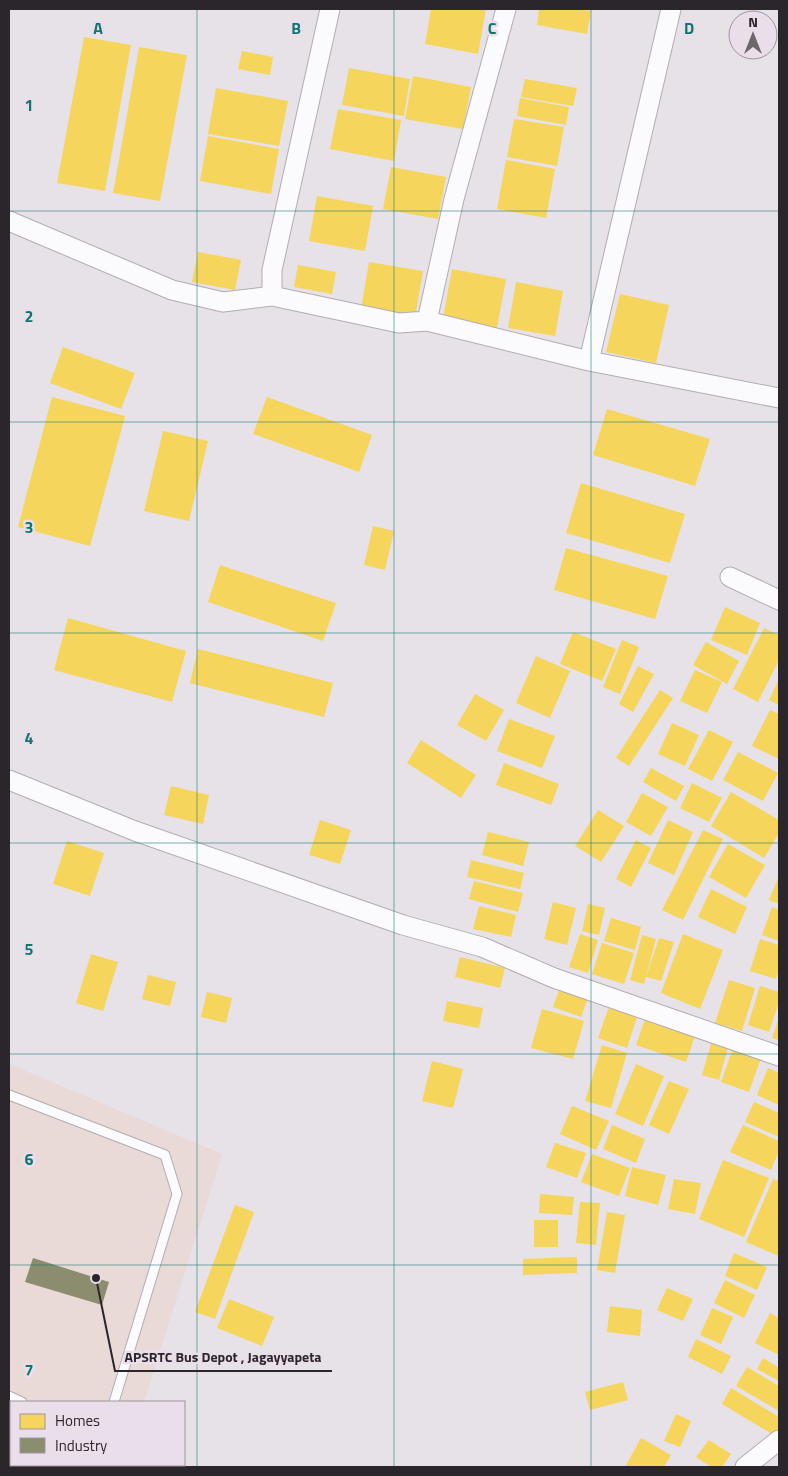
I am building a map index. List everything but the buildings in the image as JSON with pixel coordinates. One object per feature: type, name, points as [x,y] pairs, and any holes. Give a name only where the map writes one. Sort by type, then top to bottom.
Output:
[{"type":"street","points":[[272,296],[272,270],[330,9]]},
{"type":"street","points":[[427,321],[454,199],[506,9]]},
{"type":"street","points":[[589,361],[670,9]]},
{"type":"street","points":[[9,221],[172,290],[223,302],[272,296],[399,323],[427,321],[589,361],[779,398]]},
{"type":"street","points":[[730,577],[779,600]]},
{"type":"street","points":[[9,780],[135,831],[403,925],[482,947],[554,978],[779,1056]]},
{"type":"street","points":[[745,1467],[779,1440]]},
{"type":"lane","points":[[9,1095],[165,1155],[177,1194],[114,1401]]},
{"type":"shaded area","points":[[9,1064],[222,1154],[144,1401],[10,1401],[10,1466],[124,1467],[9,1467]]},
{"type":"place","name":"APSRTC Bus Depot , Jagayyapeta","points":[[96,1278]]}]
